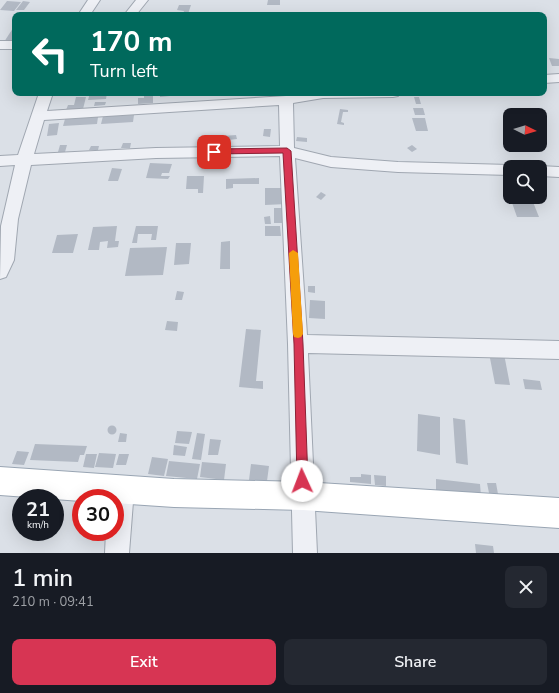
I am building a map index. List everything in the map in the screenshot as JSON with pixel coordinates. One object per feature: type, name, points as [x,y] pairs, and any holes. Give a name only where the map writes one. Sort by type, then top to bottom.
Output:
[{"type":"main road","points":[[0,480],[122,489]]},
{"type":"main road","points":[[124,489],[174,493],[303,496],[559,513]]},
{"type":"street","points":[[86,12],[94,0]]},
{"type":"street","points":[[132,12],[142,0]]},
{"type":"street","points":[[0,45],[12,45]]},
{"type":"street","points":[[547,79],[559,78]]},
{"type":"street","points":[[0,272],[6,264],[9,221],[24,160],[45,96]]},
{"type":"street","points":[[38,116],[227,98],[286,100],[311,96]]},
{"type":"street","points":[[286,100],[287,151],[298,344],[305,553]]},
{"type":"street","points":[[0,161],[156,153],[287,151],[331,162],[398,167],[503,170]]},
{"type":"street","points":[[547,171],[559,172]]},
{"type":"street","points":[[298,344],[559,350]]},
{"type":"street","points":[[117,553],[118,541]]},
{"type":"building","points":[[268,0],[280,0],[280,5],[267,5]]},
{"type":"building","points":[[7,1],[21,2],[14,11],[0,10]]},
{"type":"building","points":[[23,1],[30,2],[24,10],[16,10]]},
{"type":"building","points":[[179,5],[191,5],[189,12],[177,10]]},
{"type":"building","points":[[12,30],[12,42],[4,42]]},
{"type":"building","points":[[549,58],[559,59],[559,66],[552,66]]},
{"type":"building","points":[[89,96],[106,96],[106,99],[88,100]]},
{"type":"building","points":[[144,96],[153,96],[153,103],[138,104],[138,98],[144,98]]},
{"type":"building","points":[[76,97],[86,97],[83,109],[66,110],[68,105],[74,105]]},
{"type":"building","points":[[414,97],[419,97],[421,104],[416,104]]},
{"type":"building","points":[[95,102],[106,102],[105,105],[94,106]]},
{"type":"building","points":[[413,108],[423,108],[425,115],[415,115]]},
{"type":"building","points":[[340,109],[348,110],[348,112],[343,112],[341,122],[344,123],[344,125],[337,124]]},
{"type":"building","points":[[134,115],[133,122],[101,124],[103,116]]},
{"type":"building","points":[[98,117],[97,124],[63,126],[65,119]]},
{"type":"building","points":[[412,118],[425,118],[428,131],[416,131]]},
{"type":"building","points":[[59,123],[57,135],[47,136],[49,124]]},
{"type":"building","points":[[264,129],[271,129],[270,137],[263,136]]},
{"type":"building","points":[[236,135],[237,139],[210,142],[209,137]]},
{"type":"building","points":[[297,137],[307,138],[307,142],[296,141]]},
{"type":"building","points":[[123,143],[131,143],[130,148],[121,148]]},
{"type":"building","points":[[60,145],[67,145],[65,152],[58,152]]},
{"type":"building","points":[[412,145],[417,149],[412,152],[407,148]]},
{"type":"building","points":[[91,146],[99,146],[98,150],[89,150]]},
{"type":"building","points":[[150,163],[172,164],[169,173],[162,173],[161,176],[170,176],[168,179],[146,178]]},
{"type":"building","points":[[112,168],[122,169],[118,181],[108,181]]},
{"type":"building","points":[[187,176],[204,176],[203,193],[198,193],[198,189],[186,189]]},
{"type":"building","points":[[259,178],[259,184],[233,184],[233,188],[226,189],[226,179]]},
{"type":"building","points":[[265,188],[286,188],[287,204],[265,205]]},
{"type":"building","points":[[321,192],[326,195],[321,200],[316,197]]},
{"type":"building","points":[[512,204],[534,204],[539,217],[517,217]]},
{"type":"building","points":[[274,208],[288,208],[288,223],[274,223]]},
{"type":"building","points":[[270,216],[271,224],[265,224],[264,217]]},
{"type":"building","points":[[117,226],[115,241],[119,241],[118,247],[107,248],[108,241],[100,242],[99,250],[88,250],[93,227]]},
{"type":"building","points":[[136,226],[158,226],[156,240],[151,240],[152,234],[138,234],[137,243],[132,243]]},
{"type":"building","points":[[265,226],[280,226],[281,236],[265,236]]},
{"type":"building","points":[[78,234],[73,253],[52,253],[57,235]]},
{"type":"building","points":[[230,241],[230,269],[220,269],[221,242]]},
{"type":"building","points":[[176,243],[191,243],[189,264],[174,265]]},
{"type":"building","points":[[167,247],[163,275],[125,276],[130,248]]},
{"type":"building","points":[[308,286],[315,286],[315,293],[308,292]]},
{"type":"building","points":[[177,291],[184,292],[182,300],[175,300]]},
{"type":"building","points":[[310,300],[325,301],[325,319],[309,318]]},
{"type":"building","points":[[167,321],[178,322],[177,331],[165,330]]},
{"type":"building","points":[[246,329],[261,330],[256,381],[263,381],[263,389],[239,387]]},
{"type":"building","points":[[489,353],[504,354],[510,385],[495,384]]},
{"type":"building","points":[[523,379],[540,381],[542,390],[525,389]]},
{"type":"building","points":[[418,414],[440,417],[440,455],[417,451]]},
{"type":"building","points":[[453,418],[465,420],[468,465],[456,463]]},
{"type":"building","points":[[110,426],[114,426],[116,430],[114,434],[110,434],[108,432],[108,428]]},
{"type":"building","points":[[177,431],[192,432],[189,444],[175,443]]},
{"type":"building","points":[[120,433],[127,434],[126,442],[118,442]]},
{"type":"building","points":[[197,433],[205,434],[201,460],[192,459]]},
{"type":"building","points":[[210,439],[221,440],[218,455],[208,455]]},
{"type":"building","points":[[35,444],[87,446],[84,455],[80,455],[78,462],[30,460]]},
{"type":"building","points":[[174,445],[187,447],[185,456],[173,455]]},
{"type":"building","points":[[17,451],[29,452],[24,465],[12,464]]},
{"type":"building","points":[[99,453],[116,454],[113,468],[95,467]]},
{"type":"building","points":[[86,454],[97,454],[94,468],[83,467]]},
{"type":"building","points":[[119,454],[129,454],[126,465],[116,465]]},
{"type":"building","points":[[152,457],[168,459],[164,476],[148,474]]},
{"type":"building","points":[[169,461],[200,464],[197,479],[166,476]]},
{"type":"building","points":[[202,462],[226,464],[224,480],[200,477]]},
{"type":"building","points":[[251,464],[269,466],[267,481],[249,480]]},
{"type":"building","points":[[361,474],[371,475],[371,484],[361,483]]},
{"type":"building","points":[[374,475],[386,476],[386,486],[375,485]]},
{"type":"building","points":[[350,477],[361,477],[361,483],[350,482]]},
{"type":"building","points":[[436,479],[480,484],[481,496],[436,491]]},
{"type":"building","points":[[487,483],[496,483],[498,494],[489,493]]},
{"type":"building","points":[[475,544],[493,546],[494,553],[476,553]]},
{"type":"slow traffic","points":[[293,253],[298,334]]},
{"type":"route","points":[[214,152],[287,151],[298,344],[302,481]]}]
